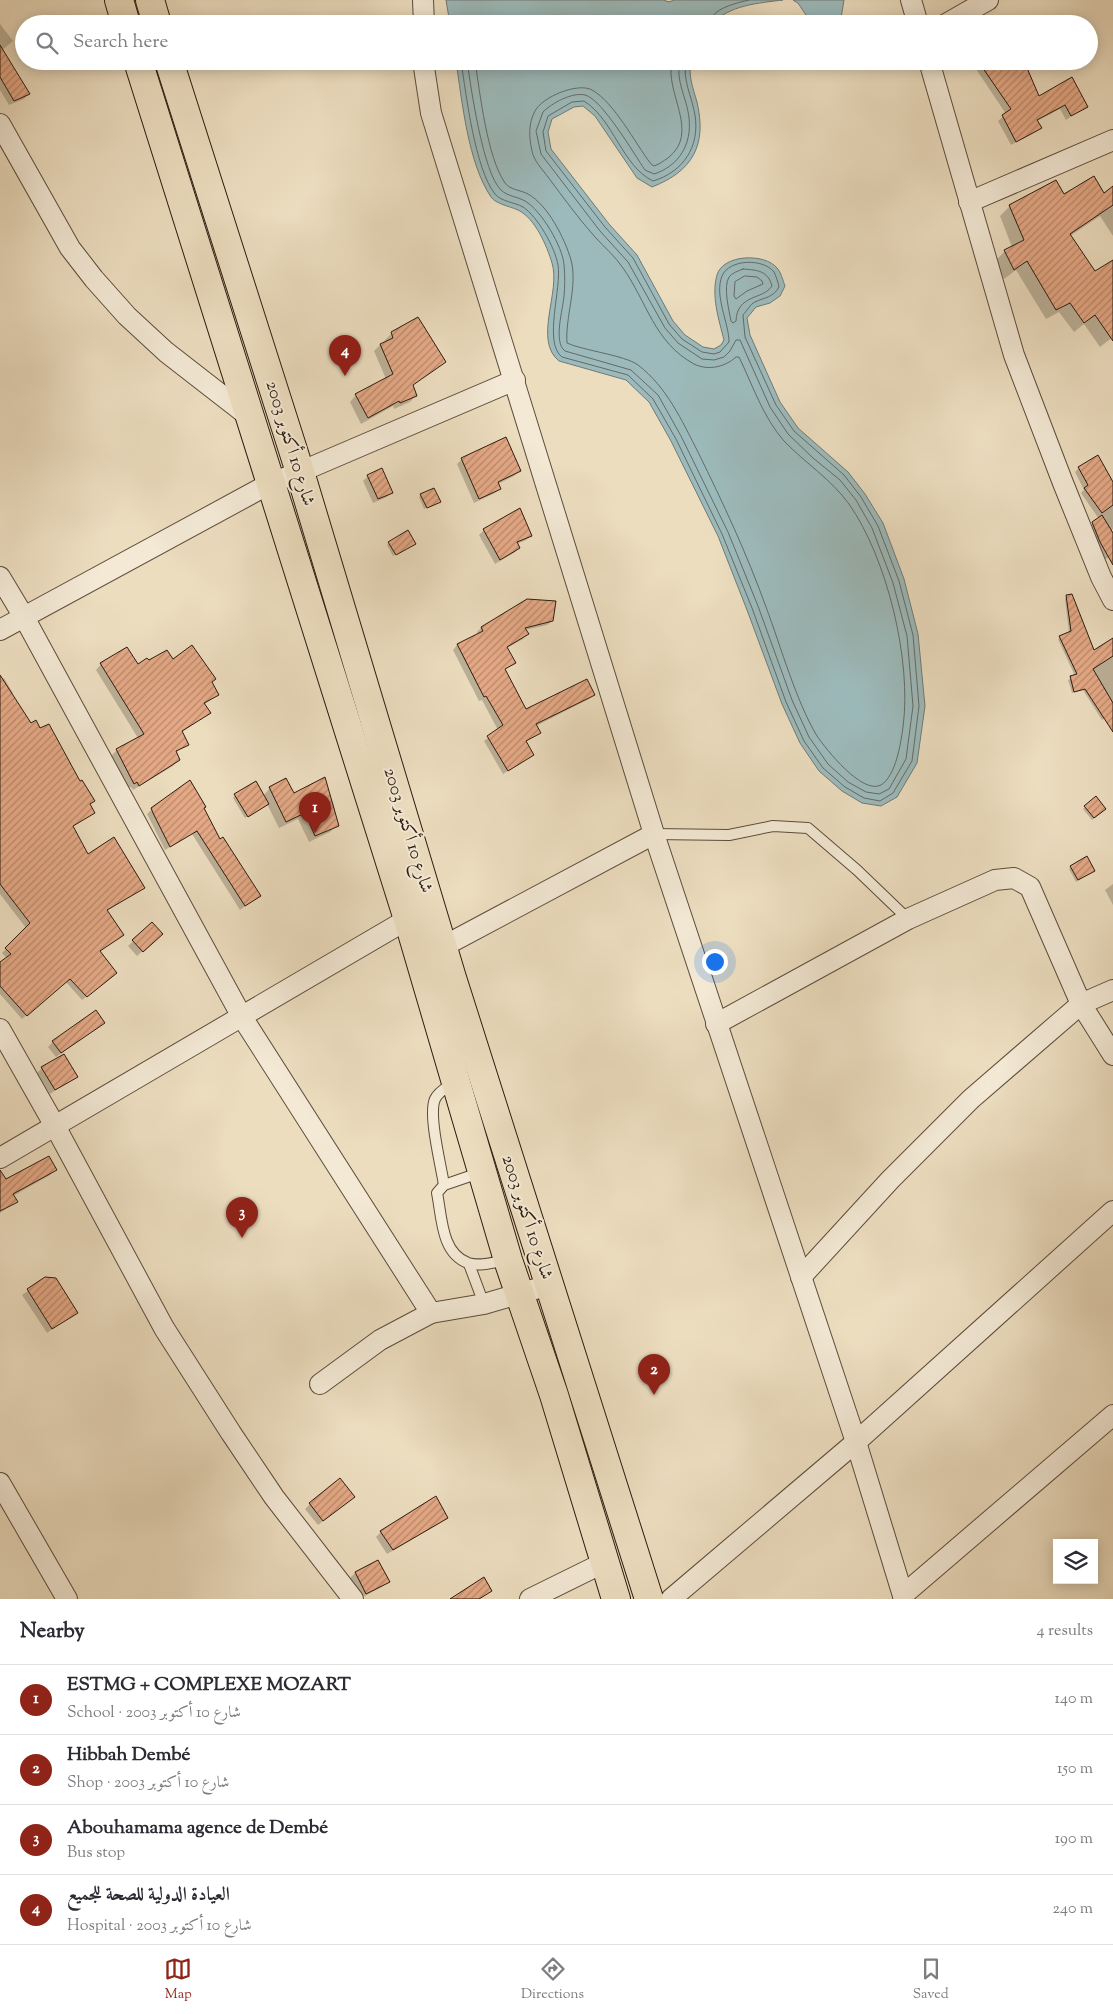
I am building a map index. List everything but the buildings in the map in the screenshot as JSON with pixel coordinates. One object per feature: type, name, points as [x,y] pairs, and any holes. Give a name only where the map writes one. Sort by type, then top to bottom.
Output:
[{"type":"highway","points":[[119,0],[123,15]]},
{"type":"highway","points":[[150,0],[154,15]]},
{"type":"highway","name":"شارع 10 أكتوبر 2003","points":[[141,70],[408,920],[508,1260],[554,1395],[616,1599]]},
{"type":"highway","name":"شارع 10 أكتوبر 2003","points":[[172,70],[300,472],[444,946],[452,978],[649,1599]]},
{"type":"street","points":[[424,0],[424,15]]},
{"type":"street","points":[[912,0],[916,15]]},
{"type":"street","points":[[962,15],[988,0]]},
{"type":"street","points":[[424,70],[431,113],[654,834],[856,1442],[904,1597],[1113,1415]]},
{"type":"street","points":[[932,70],[1014,355],[1073,509],[1113,600]]},
{"type":"street","points":[[0,124],[70,248],[94,280],[127,316],[166,352],[251,418]]},
{"type":"street","points":[[969,202],[1113,140]]},
{"type":"street","points":[[0,630],[271,483],[515,380]]},
{"type":"street","points":[[0,577],[24,617],[242,1017],[431,1313]]},
{"type":"street","points":[[444,946],[654,834]]},
{"type":"street","points":[[716,1024],[908,919],[995,880],[1014,878],[1030,887],[1082,1004],[1113,1055]]},
{"type":"street","points":[[0,1158],[408,920]]},
{"type":"street","points":[[801,1277],[890,1180],[971,1099],[1082,1004],[1113,990]]},
{"type":"street","points":[[0,1029],[55,1126],[164,1328],[230,1433],[274,1497],[353,1599]]},
{"type":"street","points":[[671,1599],[856,1442],[1113,1211]]},
{"type":"street","points":[[320,1384],[380,1340],[431,1313],[484,1304],[550,1285]]},
{"type":"street","points":[[0,1483],[67,1599]]},
{"type":"street","points":[[530,1599],[605,1562]]},
{"type":"lane","points":[[654,834],[729,835],[773,826],[808,828],[857,870],[908,919]]},
{"type":"lane","points":[[444,1185],[433,1116],[435,1100],[438,1094],[456,1080]]},
{"type":"lane","points":[[482,1172],[444,1185],[437,1193],[447,1244],[456,1256],[469,1264],[508,1260]]},
{"type":"lane","points":[[469,1264],[484,1304]]},
{"type":"water","points":[[446,0],[663,0],[669,2],[674,0],[783,0],[745,6],[724,15],[448,15]]},
{"type":"water","points":[[793,0],[844,0],[842,15],[806,15],[798,3]]},
{"type":"water","points":[[457,70],[690,70],[700,117],[698,144],[694,155],[687,164],[666,181],[652,187],[637,178],[595,116],[583,106],[574,107],[552,119],[548,132],[551,149],[609,224],[637,255],[673,321],[685,335],[703,347],[714,349],[721,345],[724,340],[716,308],[715,291],[717,275],[721,268],[735,260],[754,258],[771,263],[780,272],[785,286],[780,296],[770,303],[756,307],[747,318],[750,335],[780,402],[798,428],[848,472],[865,494],[883,523],[904,579],[918,634],[925,706],[917,763],[897,797],[881,806],[862,803],[842,791],[819,771],[800,743],[782,704],[718,536],[671,441],[649,402],[626,380],[559,361],[552,352],[548,341],[554,275],[550,256],[540,233],[530,219],[518,210],[499,203],[491,197],[483,183],[471,150]]},
{"type":"place","name":"العيادة الدولية للصحة للجميع","points":[[345,376]]},
{"type":"place","name":"ESTMG + COMPLEXE MOZART","points":[[315,833]]},
{"type":"place","name":"Abouhamama agence de Dembé","points":[[242,1238]]},
{"type":"place","name":"Hibbah Dembé","points":[[654,1395]]}]
